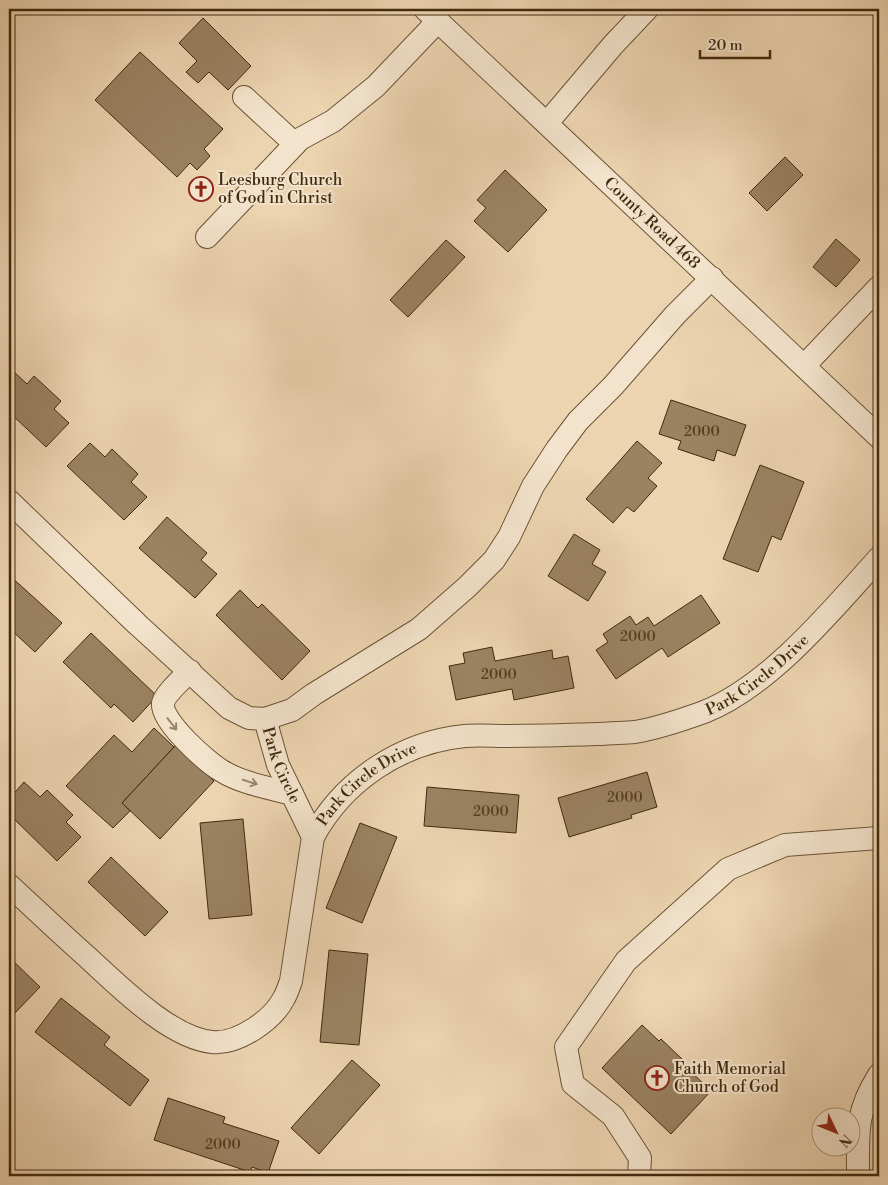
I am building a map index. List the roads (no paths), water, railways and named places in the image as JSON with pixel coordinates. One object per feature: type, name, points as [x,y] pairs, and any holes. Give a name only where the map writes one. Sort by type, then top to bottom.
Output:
[{"type":"street","points":[[547,123],[613,45],[647,9]]},
{"type":"street","points":[[207,237],[300,139],[333,121],[376,86],[432,15]]},
{"type":"street","name":"County Road 468","points":[[432,15],[879,437]]},
{"type":"street","points":[[244,97],[295,144]]},
{"type":"street","points":[[9,501],[137,624],[229,708],[249,718],[265,719],[292,710],[314,694],[418,630],[488,567],[509,537],[533,486],[578,421],[613,386],[675,314],[712,278]]},
{"type":"street","points":[[804,366],[879,287]]},
{"type":"street","name":"Park Circle Drive","points":[[9,885],[133,999],[167,1024],[196,1039],[214,1043],[233,1039],[256,1028],[272,1014],[284,999],[291,981],[313,836],[322,819],[345,792],[368,773],[396,756],[429,744],[464,736],[557,736],[634,732],[666,725],[706,711],[734,697],[767,672],[817,627],[879,558]]},
{"type":"street","points":[[190,671],[163,702],[163,710],[177,730],[211,764],[224,772],[292,794]]},
{"type":"street","name":"Park Circle","points":[[265,719],[278,765],[313,836]]},
{"type":"street","points":[[639,1176],[640,1158],[613,1116],[573,1084],[566,1047],[626,961],[728,869],[785,845],[879,838]]},
{"type":"street","points":[[858,1176],[858,1124],[862,1107],[879,1075]]},
{"type":"place","name":"Leesburg Church of God in Christ","points":[[201,189]]},
{"type":"place","name":"Faith Memorial Church of God","points":[[657,1078]]}]
